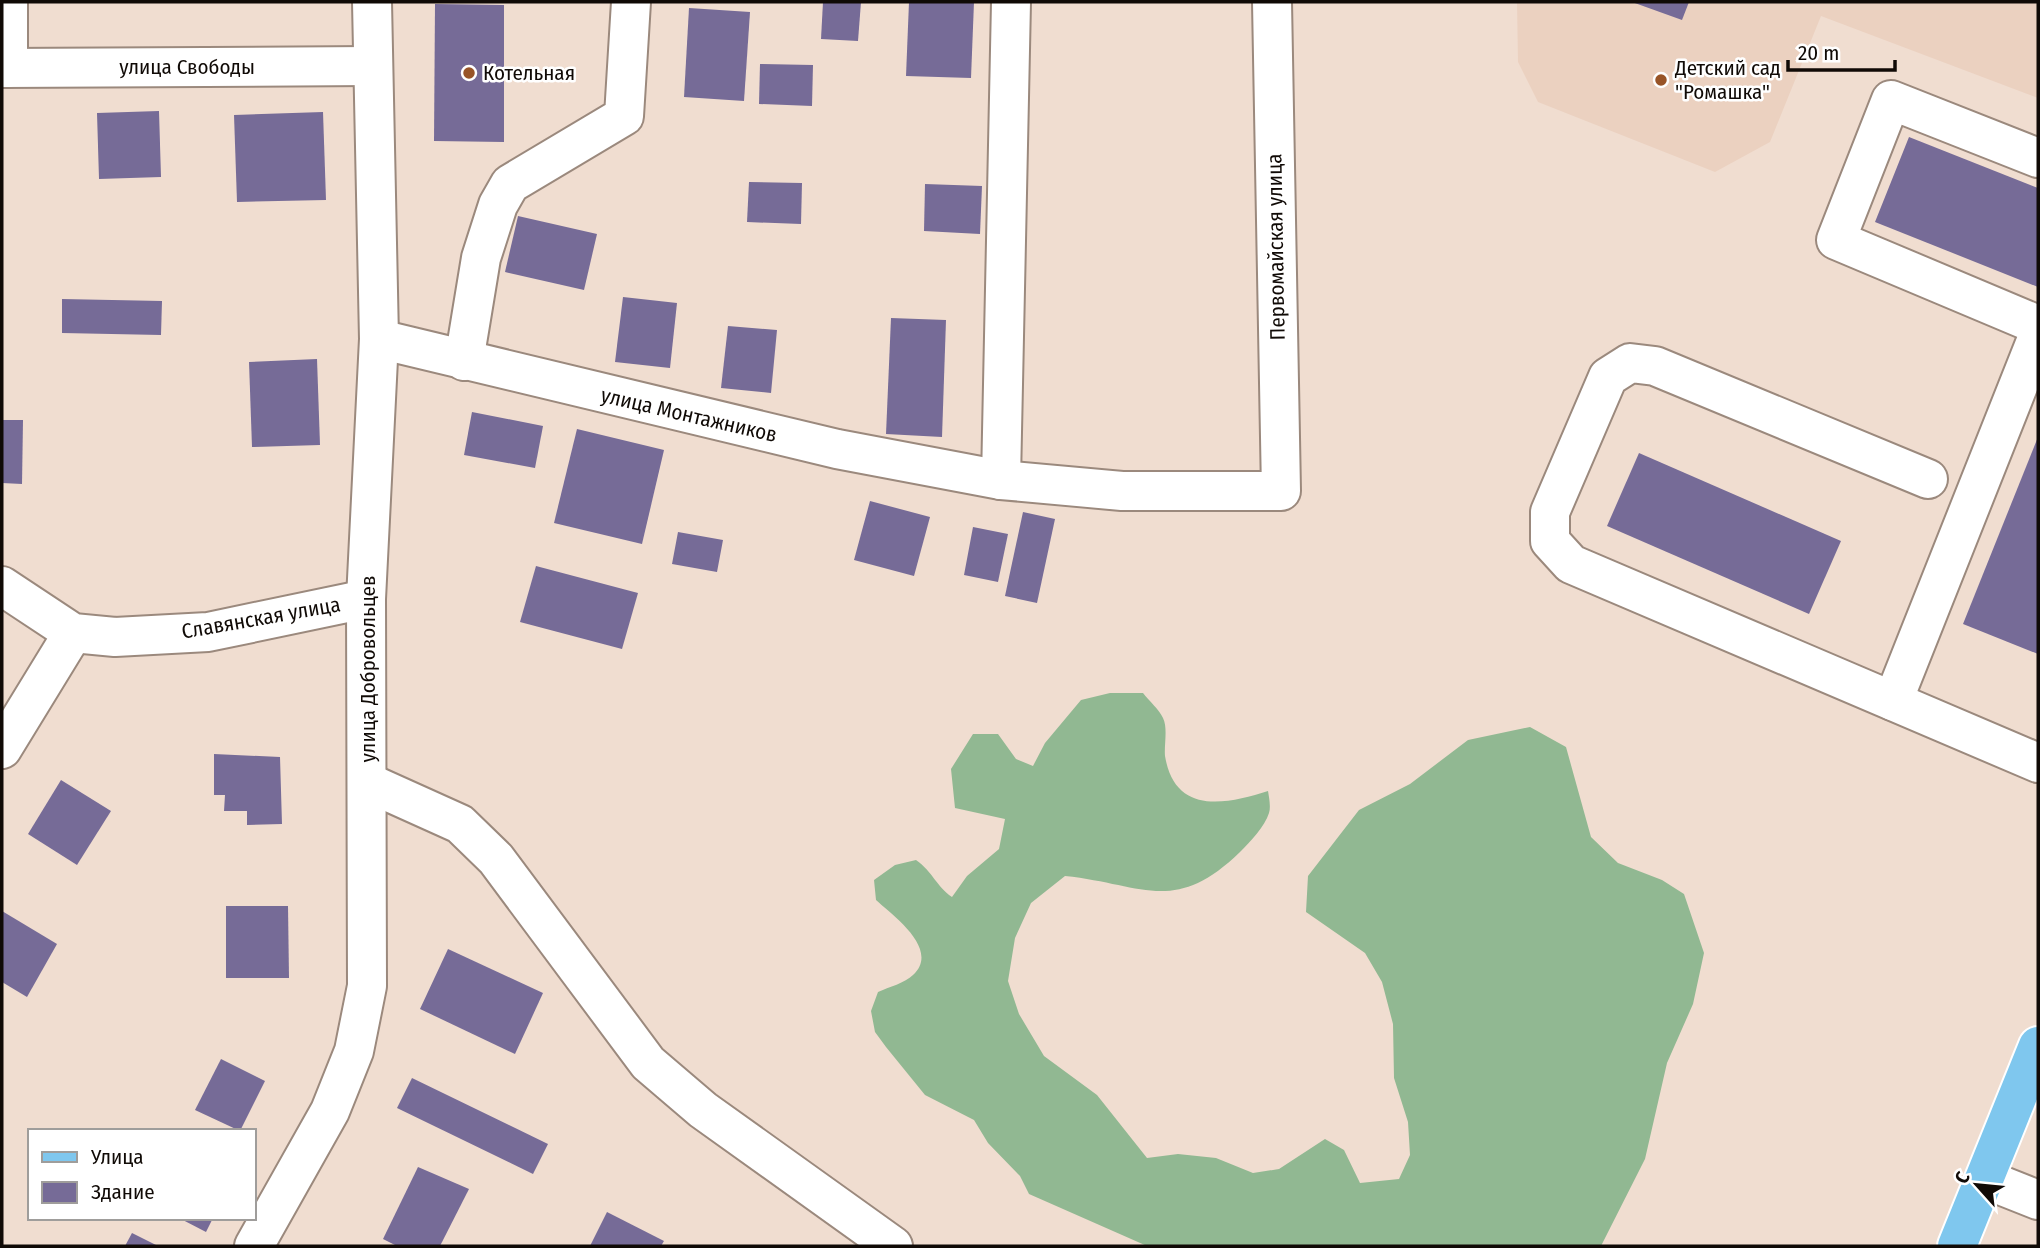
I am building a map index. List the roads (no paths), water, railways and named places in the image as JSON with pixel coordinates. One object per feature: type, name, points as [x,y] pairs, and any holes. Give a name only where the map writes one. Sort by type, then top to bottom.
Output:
[{"type":"main road","points":[[1957,1246],[2038,1046]]},
{"type":"street","points":[[5,68],[8,2]]},
{"type":"street","name":"улица Добровольцев","points":[[254,1246],[330,1111],[354,1052],[367,986],[369,783],[366,599],[379,339],[372,2]]},
{"type":"street","points":[[464,361],[481,258],[498,205],[510,184],[624,116],[631,2]]},
{"type":"street","points":[[1001,480],[1011,2]]},
{"type":"street","name":"Первомайская улица","points":[[1272,2],[1281,491]]},
{"type":"street","name":"улица Свободы","points":[[5,68],[372,66]]},
{"type":"street","points":[[2038,158],[1891,100],[1836,240],[2038,325]]},
{"type":"street","points":[[1893,701],[2038,336]]},
{"type":"street","name":"улица Монтажников","points":[[379,339],[837,449],[1001,480],[1122,491],[1281,491]]},
{"type":"street","points":[[1928,480],[1655,366],[1630,363],[1608,377],[1550,512],[1550,541],[1571,564],[2038,763]]},
{"type":"street","name":"Славянская улица","points":[[2,586],[73,633],[115,637],[208,632],[366,599]]},
{"type":"street","points":[[2,749],[73,633]]},
{"type":"street","points":[[369,783],[460,824],[496,859],[649,1063],[703,1110],[893,1246]]},
{"type":"street","points":[[1985,1179],[2038,1199]]},
{"type":"place","name":"Котельная","points":[[469,73]]},
{"type":"place","name":"Детский сад \"Ромашка\"","points":[[1661,80]]}]
